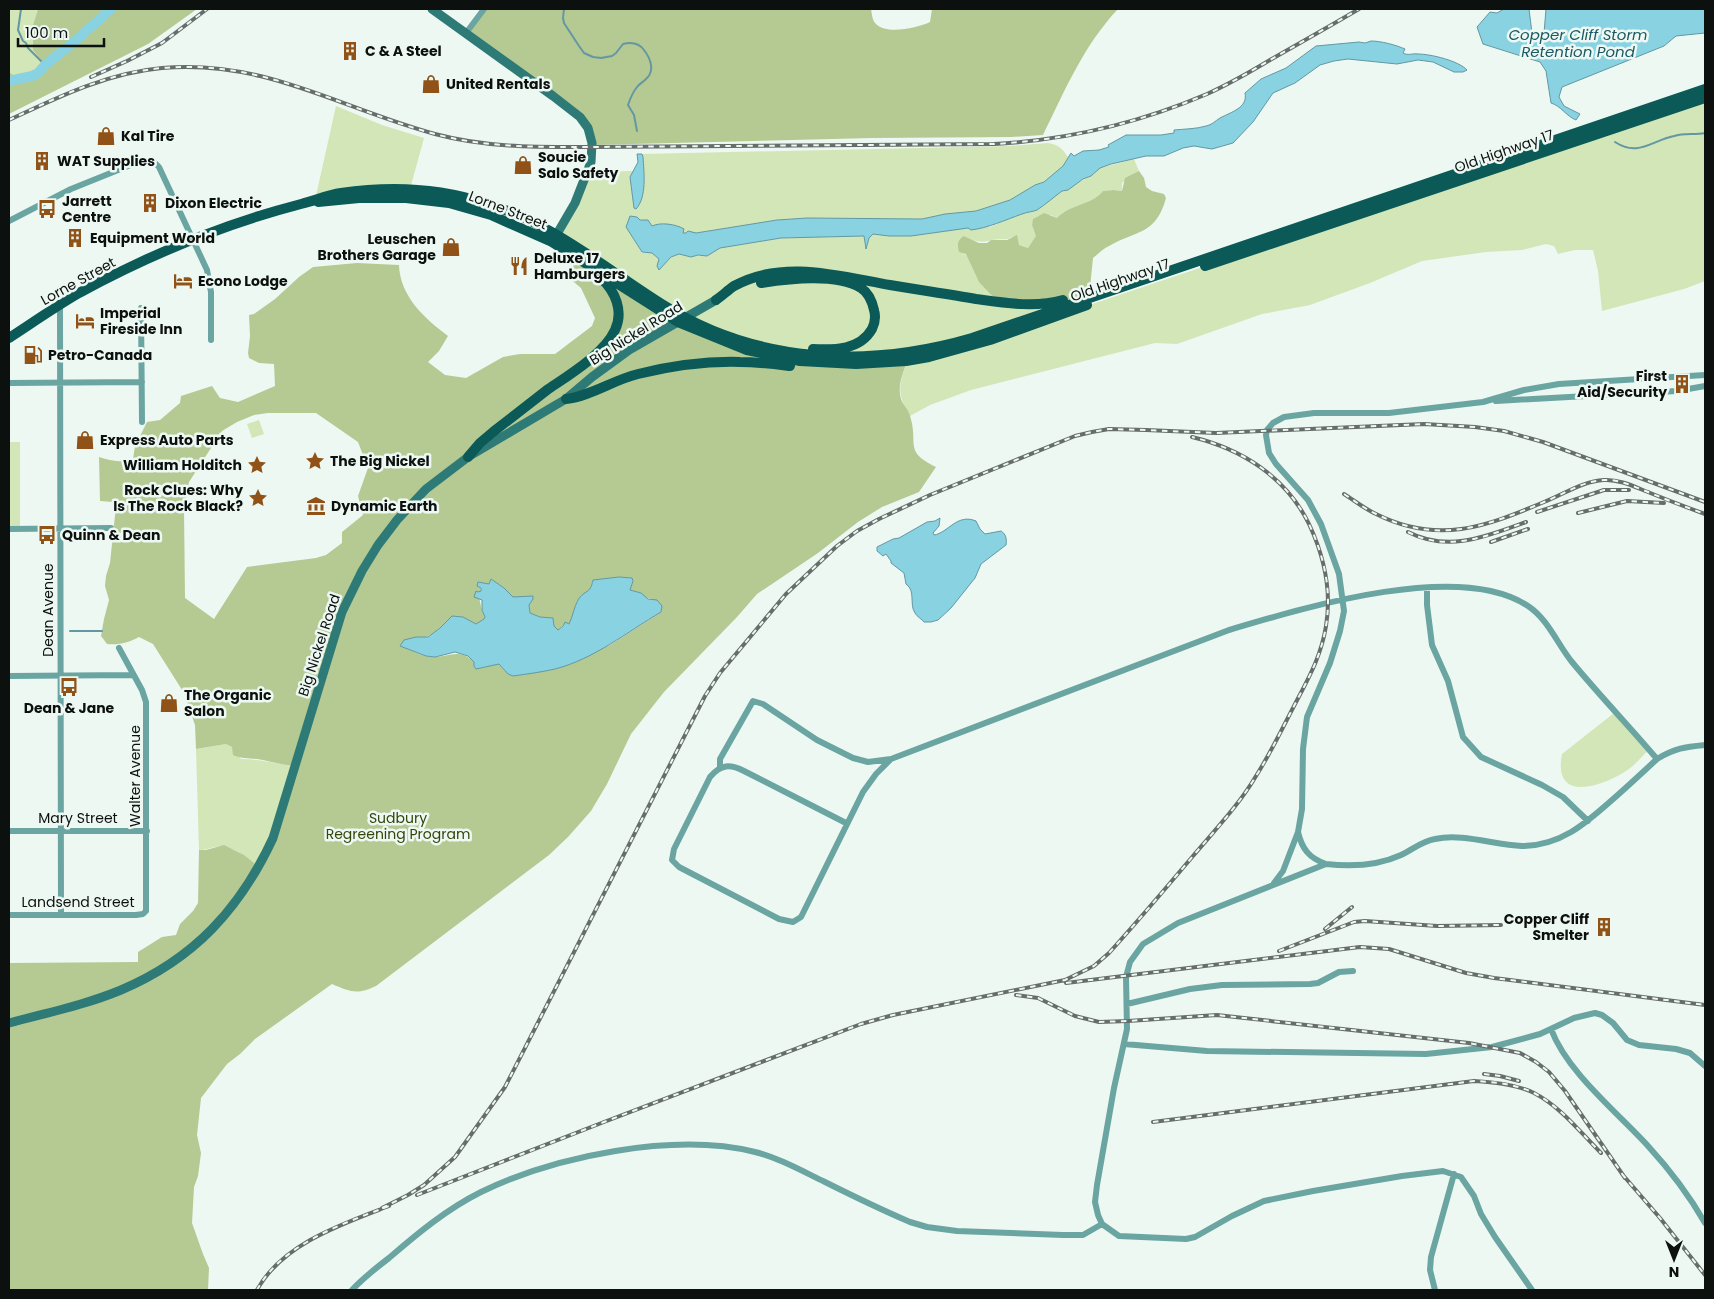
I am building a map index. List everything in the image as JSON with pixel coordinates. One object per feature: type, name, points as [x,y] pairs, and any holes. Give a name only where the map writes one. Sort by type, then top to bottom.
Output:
[{"type":"main road","points":[[432,9],[571,110],[580,117],[588,128],[592,143],[591,162],[574,203],[555,239]]},
{"type":"main road","name":"Old Highway 17","points":[[555,239],[667,307],[695,322],[747,342],[786,351],[846,357],[902,354],[972,338],[1705,89]]},
{"type":"main road","name":"Old Highway 17","points":[[555,239],[590,266],[666,316],[702,333],[782,359],[856,364],[906,361],[968,347],[1705,98]]},
{"type":"main road","name":"Lorne Street","points":[[9,338],[60,304],[138,264],[193,240],[239,223],[305,203],[376,197],[443,202],[491,215],[555,239]]},
{"type":"main road","points":[[468,457],[492,432],[578,368],[602,348],[612,336],[618,317],[617,301],[607,284],[590,266]]},
{"type":"main road","points":[[712,303],[734,286],[757,277],[786,272],[808,271],[837,274],[890,285],[1010,303],[1042,304],[1067,299],[1086,298]]},
{"type":"main road","points":[[712,303],[759,284],[805,278],[846,282],[861,288],[870,298],[875,319],[868,335],[858,343],[838,349],[802,348],[786,351]]},
{"type":"main road","name":"Big Nickel Road","points":[[9,1023],[121,990],[164,969],[198,944],[215,928],[231,909],[259,868],[273,838],[336,629],[355,583],[378,545],[407,508],[437,480],[468,457],[566,398],[610,364],[712,303]]},
{"type":"main road","points":[[566,398],[580,397],[610,383],[631,376],[674,366],[742,362],[807,367],[820,363]]},
{"type":"street","points":[[466,33],[484,9]]},
{"type":"street","points":[[9,221],[71,190],[142,160],[152,160],[159,167],[207,270],[210,280],[211,340]]},
{"type":"street","name":"Dean Avenue","points":[[60,304],[61,916]]},
{"type":"street","points":[[141,308],[142,422]]},
{"type":"street","points":[[1483,402],[1524,390],[1559,384],[1705,375]]},
{"type":"street","points":[[9,383],[142,382]]},
{"type":"street","points":[[1273,884],[1283,871],[1298,832],[1302,809],[1307,717],[1330,663],[1344,611],[1334,558],[1321,524],[1308,500],[1276,464],[1266,446],[1267,430],[1273,423],[1284,417],[1314,413],[1389,413],[1483,402],[1678,391],[1705,386]]},
{"type":"street","points":[[9,529],[111,528]]},
{"type":"street","points":[[1427,588],[1432,645],[1448,681],[1463,738],[1481,757],[1542,785],[1563,797],[1588,821]]},
{"type":"street","points":[[720,768],[720,760],[753,701],[763,704],[817,740],[853,758],[868,762],[891,759],[1197,641],[1269,618],[1373,594],[1427,588],[1476,588],[1509,597],[1528,606],[1543,620],[1572,661],[1657,760]]},
{"type":"street","name":"Walter Avenue","points":[[119,648],[142,690],[146,702],[146,911]]},
{"type":"street","points":[[9,676],[133,675]]},
{"type":"street","points":[[1298,832],[1301,846],[1312,857],[1326,864],[1349,866],[1386,861],[1427,840],[1438,838],[1455,838],[1522,846],[1539,845],[1560,839],[1588,821],[1667,753],[1680,747],[1705,745]]},
{"type":"street","points":[[846,824],[734,767],[726,766],[720,768],[710,777],[674,850],[673,863],[779,919],[793,922],[800,917],[839,842],[846,824],[870,782],[891,759]]},
{"type":"street","name":"Mary Street","points":[[9,831],[147,831]]},
{"type":"street","points":[[1326,864],[1178,923],[1143,944],[1130,962],[1127,973],[1128,1022],[1114,1088],[1095,1202],[1102,1224],[1119,1236],[1186,1239],[1195,1237],[1232,1216],[1264,1201],[1313,1190],[1443,1171],[1461,1178],[1469,1188],[1495,1237],[1532,1290]]},
{"type":"street","name":"Landsend Street","points":[[9,915],[136,915],[143,914],[146,911]]},
{"type":"street","points":[[1127,1004],[1190,989],[1222,985],[1318,983],[1339,972],[1352,971]]},
{"type":"street","points":[[1124,1044],[1207,1051],[1426,1054],[1492,1047],[1540,1034],[1580,1016],[1595,1013],[1602,1015],[1613,1023],[1628,1040],[1639,1044],[1676,1049],[1690,1053],[1705,1066]]},
{"type":"street","points":[[1551,1029],[1563,1054],[1583,1078],[1671,1171],[1688,1194],[1705,1223]]},
{"type":"street","points":[[352,1290],[437,1218],[482,1192],[510,1180],[572,1161],[603,1153],[656,1147],[720,1146],[757,1153],[796,1168],[910,1222],[927,1227],[988,1233],[1083,1235],[1102,1224]]},
{"type":"street","points":[[1435,1290],[1430,1270],[1430,1258],[1454,1174]]},
{"type":"green space","points":[[9,9],[38,9],[33,25],[45,65],[34,75],[20,80],[9,72]]},
{"type":"green space","points":[[38,9],[197,9],[148,44],[9,114],[9,72],[20,80],[38,74],[45,65],[33,50],[33,25]]},
{"type":"green space","points":[[484,9],[871,9],[876,24],[894,30],[910,28],[930,22],[932,9],[1118,9],[1085,53],[1043,135],[592,145],[584,122],[465,33]]},
{"type":"green space","points":[[1705,98],[1705,281],[1684,289],[1602,311],[1598,271],[1593,250],[1575,250],[1558,254],[1554,246],[1546,244],[1522,250],[1486,252],[1422,261],[1310,305],[1262,314],[1177,344],[1155,343],[971,390],[930,405],[910,416],[902,401],[900,389],[907,361],[1030,325]]},
{"type":"green space","points":[[336,106],[382,125],[424,138],[410,189],[315,200]]},
{"type":"green space","points":[[1048,143],[1060,147],[1068,157],[1063,166],[1044,182],[1035,185],[1010,200],[976,211],[945,214],[922,219],[807,218],[777,220],[696,233],[683,233],[677,225],[652,226],[645,220],[637,219],[626,227],[642,253],[652,253],[659,259],[657,266],[679,254],[707,256],[720,248],[781,238],[864,236],[866,248],[869,238],[873,234],[911,236],[956,228],[990,227],[1023,213],[1034,211],[1062,191],[1091,176],[1100,168],[1134,159],[1139,171],[1122,183],[1122,191],[1103,191],[1093,199],[1062,213],[1057,218],[1051,215],[1038,216],[1034,219],[1032,225],[1037,236],[1028,248],[1019,245],[1012,237],[981,242],[964,236],[962,253],[969,258],[974,271],[1067,299],[1084,299],[972,337],[902,353],[771,348],[695,321],[557,234],[586,172],[635,171],[630,177],[634,208],[641,199],[643,185],[642,154],[1009,146]]},
{"type":"green space","points":[[1139,171],[1144,178],[1146,187],[1152,191],[1164,194],[1166,198],[1162,210],[1157,219],[1144,230],[1107,247],[1093,258],[1089,297],[1084,299],[998,302],[979,282],[966,254],[959,252],[958,243],[964,236],[979,243],[987,243],[991,240],[1007,240],[1017,235],[1019,245],[1028,248],[1036,236],[1032,225],[1033,219],[1044,213],[1057,218],[1062,213],[1093,199],[1103,191],[1122,191],[1125,178]]},
{"type":"green space","name":"Sudbury Regreening Program","points":[[576,259],[747,350],[907,361],[900,385],[901,399],[909,414],[916,451],[919,456],[936,467],[919,492],[882,507],[858,522],[818,553],[757,594],[664,692],[631,734],[607,784],[591,811],[549,855],[376,986],[364,991],[354,991],[332,984],[255,1039],[227,1064],[201,1098],[197,1135],[201,1153],[198,1176],[194,1187],[192,1223],[209,1268],[208,1290],[9,1290],[9,963],[138,962],[138,952],[162,937],[176,935],[180,924],[198,903],[199,850],[224,845],[244,855],[258,866],[295,766],[242,758],[233,755],[232,747],[226,744],[196,749],[195,725],[184,693],[153,644],[139,637],[123,643],[107,644],[101,636],[109,600],[105,586],[110,563],[116,506],[113,502],[100,501],[99,457],[116,461],[133,459],[135,446],[147,422],[160,420],[180,403],[181,396],[212,386],[220,398],[238,402],[275,386],[274,364],[259,363],[249,358],[249,315],[254,314],[275,299],[313,267],[357,263],[399,265],[404,287],[415,305],[430,322],[448,336],[439,351],[428,362],[445,375],[466,378],[503,357],[520,354],[555,354],[592,326],[595,318],[581,288],[568,277]],"holes":[[[268,413],[316,413],[358,442],[368,468],[358,496],[363,515],[342,532],[342,543],[326,555],[247,567],[214,619],[185,598],[184,509],[189,482],[222,431],[254,415]],[[619,577],[632,578],[630,590],[652,599],[662,608],[661,612],[610,645],[555,669],[513,676],[508,674],[499,664],[478,668],[474,666],[474,662],[468,657],[462,655],[433,657],[400,646],[411,638],[430,635],[452,616],[463,617],[476,624],[484,619],[478,593],[481,591],[478,582],[489,584],[491,579],[513,597],[531,601],[529,605],[530,613],[540,617],[553,618],[554,626],[558,630],[564,624],[569,624],[577,601],[591,589],[593,580]]]},
{"type":"green space","points":[[259,420],[264,434],[252,438],[247,424]]},
{"type":"green space","points":[[9,442],[20,442],[20,529],[9,529]]},
{"type":"green space","points":[[1614,713],[1649,750],[1629,769],[1607,781],[1583,787],[1572,786],[1565,780],[1561,770],[1562,754]]},
{"type":"green space","points":[[226,744],[232,747],[241,759],[295,766],[259,867],[238,852],[228,848],[215,847],[199,850],[196,749]]},
{"type":"water","name":"Copper Cliff Storm Retention Pond","points":[[1504,9],[1529,9],[1532,33],[1540,37],[1544,33],[1546,9],[1705,9],[1705,33],[1676,36],[1664,46],[1562,87],[1559,97],[1564,106],[1580,114],[1576,120],[1551,103],[1546,71],[1540,62],[1483,44],[1477,27],[1490,12],[1497,13]]},
{"type":"water","points":[[1371,41],[1384,42],[1405,49],[1403,53],[1405,54],[1424,54],[1444,59],[1458,64],[1467,70],[1454,72],[1433,62],[1418,60],[1397,64],[1348,59],[1320,65],[1295,83],[1273,93],[1253,122],[1233,143],[1212,149],[1194,146],[1183,148],[1164,156],[1146,156],[1111,164],[1100,168],[1068,190],[1062,191],[1037,210],[977,229],[971,230],[968,228],[911,236],[873,234],[869,238],[866,249],[864,236],[781,238],[720,248],[707,256],[698,255],[691,257],[679,254],[671,257],[659,270],[657,266],[659,259],[652,253],[642,252],[626,227],[630,216],[637,217],[640,220],[648,220],[652,226],[659,224],[672,225],[684,229],[683,233],[688,231],[696,233],[777,220],[807,218],[922,219],[945,214],[976,211],[1010,200],[1035,185],[1044,182],[1063,166],[1071,153],[1074,156],[1083,151],[1109,147],[1108,145],[1126,135],[1161,135],[1174,133],[1174,130],[1210,125],[1238,109],[1244,102],[1245,93],[1261,79],[1286,68],[1316,46]]},
{"type":"water","points":[[637,154],[642,154],[643,157],[644,184],[642,198],[636,209],[634,208],[630,177],[638,162]]},
{"type":"water","points":[[940,518],[939,526],[933,533],[934,535],[944,531],[958,521],[969,519],[976,521],[985,534],[1001,531],[1006,537],[1006,545],[981,564],[975,578],[951,608],[938,620],[924,622],[913,609],[911,590],[906,584],[904,573],[891,563],[886,554],[883,556],[877,551],[877,547],[899,538],[927,522]]},
{"type":"water","points":[[619,577],[632,578],[630,590],[641,593],[648,599],[657,600],[662,606],[661,612],[597,652],[583,659],[550,670],[513,676],[508,674],[499,664],[476,669],[474,662],[468,656],[455,652],[435,657],[426,656],[400,646],[404,640],[428,637],[452,616],[463,617],[476,624],[484,619],[482,600],[474,597],[476,591],[481,591],[481,588],[477,586],[478,582],[489,584],[491,579],[513,597],[533,596],[529,605],[530,613],[540,617],[553,618],[554,626],[558,630],[565,622],[569,624],[578,600],[589,590],[593,580]]},
{"type":"waterway","points":[[21,9],[18,30],[28,48],[45,65]]},
{"type":"waterway","points":[[9,81],[38,73],[111,9]]},
{"type":"waterway","points":[[564,9],[564,23],[584,53],[601,58],[612,56],[623,44],[629,43],[640,46],[646,54],[651,65],[649,76],[636,89],[628,105],[634,115],[637,131]]},
{"type":"waterway","points":[[1615,142],[1623,146],[1638,148],[1678,135],[1705,133]]},
{"type":"waterway","points":[[70,631],[102,631]]},
{"type":"railway","points":[[91,77],[162,43],[207,9]]},
{"type":"railway","points":[[9,120],[83,87],[122,75],[162,68],[199,67],[235,71],[268,78],[435,134],[455,139],[494,144],[533,147],[592,147],[994,144],[1022,142],[1076,134],[1129,122],[1207,94],[1359,9]]},
{"type":"railway","points":[[382,1208],[424,1185],[455,1157],[505,1087],[705,696],[720,673],[786,594],[837,546],[857,531],[879,519],[930,495],[1075,436],[1109,429],[1216,433],[1424,424],[1475,427],[1504,431],[1543,442],[1705,502]]},
{"type":"railway","points":[[417,1195],[861,1024],[893,1015],[1065,980],[1094,966],[1109,953],[1226,817],[1249,787],[1271,750],[1309,677],[1321,648],[1326,626],[1328,599],[1323,561],[1309,524],[1299,507],[1288,492],[1261,467],[1228,449],[1192,437]]},
{"type":"railway","points":[[1344,494],[1372,512],[1420,529],[1461,529],[1481,525],[1502,519],[1581,485],[1604,480],[1627,484],[1705,514]]},
{"type":"railway","points":[[1537,512],[1604,490],[1629,490]]},
{"type":"railway","points":[[1578,513],[1627,501],[1664,503]]},
{"type":"railway","points":[[1408,532],[1423,538],[1453,542],[1482,537],[1526,522]]},
{"type":"railway","points":[[1491,542],[1528,529]]},
{"type":"railway","points":[[1325,929],[1352,907]]},
{"type":"railway","points":[[1279,951],[1354,922],[1365,921],[1437,926],[1501,925]]},
{"type":"railway","points":[[1066,983],[1360,947],[1389,949],[1466,973],[1494,978],[1705,1005]]},
{"type":"railway","points":[[1016,995],[1038,998],[1075,1016],[1099,1022],[1217,1015],[1469,1043],[1520,1053],[1549,1072],[1565,1091],[1625,1178]]},
{"type":"railway","points":[[1484,1074],[1519,1081]]},
{"type":"railway","points":[[1153,1122],[1482,1081],[1520,1087],[1544,1099],[1570,1120],[1601,1153]]},
{"type":"railway","points":[[1622,1174],[1705,1275]]},
{"type":"railway","points":[[257,1290],[268,1274],[297,1248],[333,1228],[389,1206]]},
{"type":"place","name":"C & A Steel","points":[[350,51]]},
{"type":"place","name":"United Rentals","points":[[431,84]]},
{"type":"place","name":"Kal Tire","points":[[106,136]]},
{"type":"place","name":"WAT Supplies","points":[[42,161]]},
{"type":"place","name":"Soucie Salo Safety","points":[[523,165]]},
{"type":"place","name":"Dixon Electric","points":[[150,203]]},
{"type":"place","name":"Jarrett Centre","points":[[47,209]]},
{"type":"place","name":"Equipment World","points":[[75,238]]},
{"type":"place","name":"Leuschen Brothers Garage","points":[[451,247]]},
{"type":"place","name":"Deluxe 17 Hamburgers","points":[[519,266]]},
{"type":"place","name":"Econo Lodge","points":[[183,281]]},
{"type":"place","name":"Imperial Fireside Inn","points":[[85,321]]},
{"type":"place","name":"Petro-Canada","points":[[33,355]]},
{"type":"place","name":"First Aid/Security","points":[[1682,384]]},
{"type":"place","name":"Express Auto Parts","points":[[85,440]]},
{"type":"place","name":"The Big Nickel","points":[[315,461]]},
{"type":"place","name":"William Holditch","points":[[257,465]]},
{"type":"place","name":"Rock Clues: Why Is The Rock Black?","points":[[258,498]]},
{"type":"place","name":"Dynamic Earth","points":[[316,506]]},
{"type":"place","name":"Quinn & Dean","points":[[47,535]]},
{"type":"place","name":"Dean & Jane","points":[[69,687]]},
{"type":"place","name":"The Organic Salon","points":[[169,703]]},
{"type":"place","name":"Copper Cliff Smelter","points":[[1604,927]]}]
